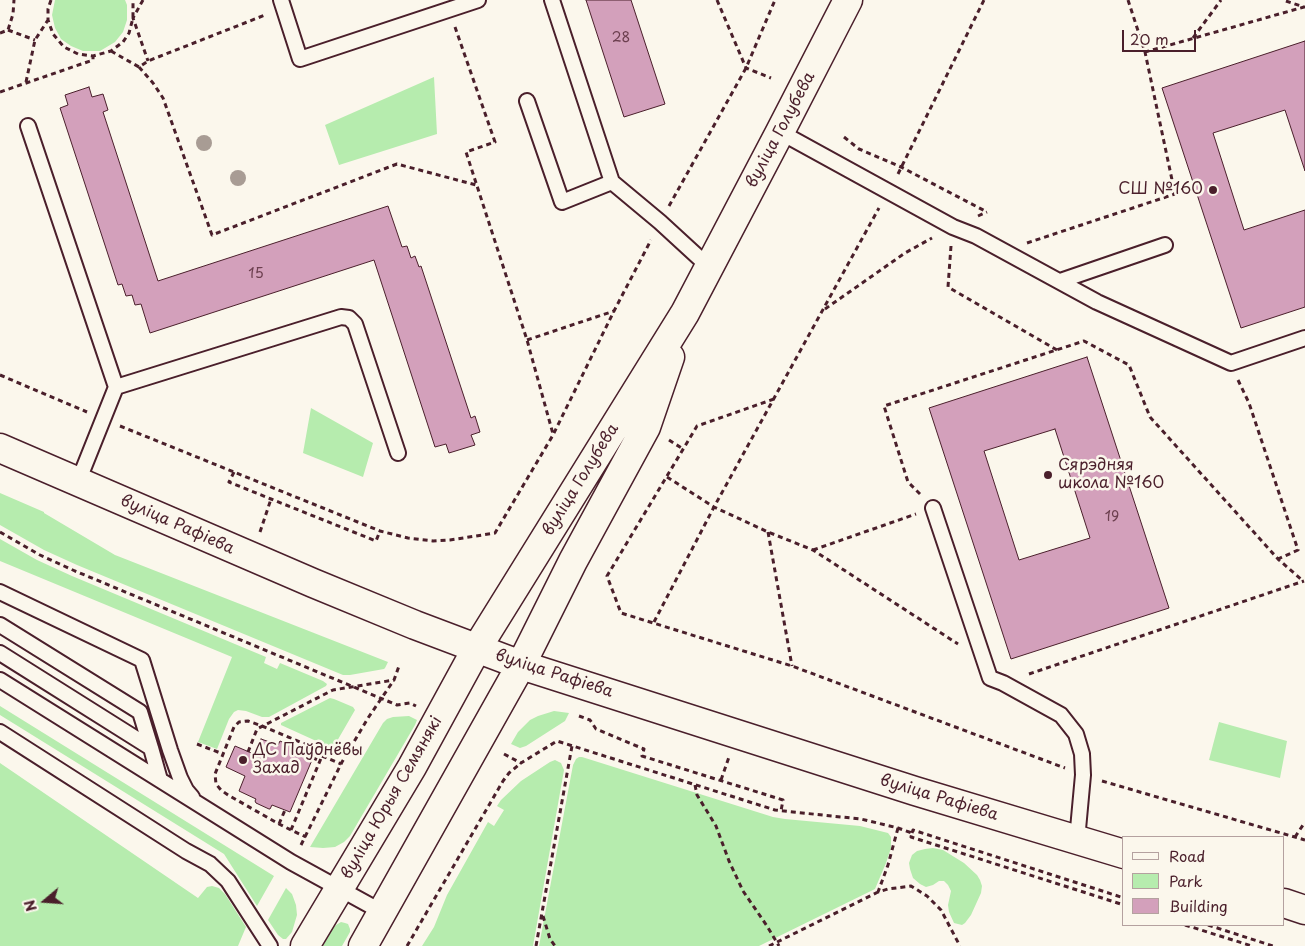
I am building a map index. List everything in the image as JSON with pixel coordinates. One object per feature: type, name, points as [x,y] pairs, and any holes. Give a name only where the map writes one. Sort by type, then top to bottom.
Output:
[{"type":"main road","name":"вуліца Голубева","points":[[477,648],[685,313],[848,0]]},
{"type":"main road","name":"вуліца Голубева","points":[[522,665],[572,561],[646,427],[685,313]]},
{"type":"main road","name":"вуліца Рафіева","points":[[0,448],[250,557],[415,625],[522,665],[915,791],[1122,853]]},
{"type":"main road","name":"вуліца Юрыя Семянякі","points":[[305,946],[412,767],[477,648]]},
{"type":"main road","points":[[364,946],[522,665]]},
{"type":"main road","points":[[1285,904],[1305,910]]},
{"type":"lane","points":[[282,4],[300,59],[478,0]]},
{"type":"lane","points":[[552,0],[612,182],[660,222],[709,267]]},
{"type":"lane","points":[[527,101],[562,202],[612,182]]},
{"type":"lane","points":[[28,126],[116,387],[78,482]]},
{"type":"lane","points":[[780,132],[953,227],[976,236],[1098,302],[1231,363],[1305,338]]},
{"type":"lane","points":[[1060,281],[1165,245]]},
{"type":"lane","points":[[116,387],[341,317],[349,318],[356,324],[398,453]]},
{"type":"lane","points":[[933,508],[990,678],[1004,683],[1061,715],[1076,734],[1082,754],[1083,775],[1077,840]]},
{"type":"lane","points":[[0,592],[142,660],[180,778],[186,790],[198,803]]},
{"type":"lane","points":[[0,625],[140,712],[160,780]]},
{"type":"lane","points":[[0,653],[151,748]]},
{"type":"lane","points":[[0,680],[292,862],[382,912]]},
{"type":"lane","points":[[0,732],[186,851],[210,864],[228,881],[270,946]]},
{"type":"path","points":[[8,30],[14,0]]},
{"type":"path","points":[[50,0],[48,20],[53,34],[64,46],[78,54],[93,56],[111,51],[123,42],[129,33],[133,18],[143,0]]},
{"type":"path","points":[[131,0],[133,3],[133,18],[148,61]]},
{"type":"path","points":[[717,0],[746,68],[771,78]]},
{"type":"path","points":[[0,375],[380,531],[408,538],[433,541],[495,533],[553,435],[660,222],[746,68],[775,0]]},
{"type":"path","points":[[654,622],[714,507],[902,167],[984,0]]},
{"type":"path","points":[[1003,251],[1176,194],[1145,52],[1128,0]]},
{"type":"path","points":[[1193,38],[1221,0]]},
{"type":"path","points":[[1145,52],[1304,7],[1283,0]]},
{"type":"path","points":[[139,67],[148,61],[282,4]]},
{"type":"path","points":[[449,9],[495,142],[466,152],[527,340],[553,435]]},
{"type":"path","points":[[26,83],[35,40],[48,20]]},
{"type":"path","points":[[0,33],[8,30],[35,40]]},
{"type":"path","points":[[111,51],[139,67],[153,82],[163,98],[212,235],[397,164],[476,185]]},
{"type":"path","points":[[0,92],[93,60],[93,56]]},
{"type":"path","points":[[822,311],[905,253],[953,227],[987,212],[902,167],[859,148],[844,137]]},
{"type":"path","points":[[953,227],[948,287],[1057,350]]},
{"type":"path","points":[[527,340],[614,311]]},
{"type":"path","points":[[813,550],[933,508],[908,482],[884,406],[1084,341],[1129,365],[1150,417],[1278,559],[1304,581]]},
{"type":"path","points":[[1231,363],[1249,403],[1298,550],[1278,559]]},
{"type":"path","points":[[774,399],[697,426],[607,576],[621,613],[792,666],[1083,775],[1305,840]]},
{"type":"path","points":[[234,472],[229,482],[376,541],[380,531]]},
{"type":"path","points":[[667,477],[714,507],[813,550],[984,660]]},
{"type":"path","points":[[250,557],[271,499]]},
{"type":"path","points":[[0,532],[40,555],[75,571],[397,704],[410,703],[421,709]]},
{"type":"path","points":[[768,532],[792,666]]},
{"type":"path","points":[[1004,683],[1304,581]]},
{"type":"path","points":[[301,845],[341,764],[368,718],[394,680],[399,666]]},
{"type":"path","points":[[248,752],[257,729],[333,690],[394,680]]},
{"type":"path","points":[[580,716],[590,720],[596,729],[644,749],[642,756],[783,800],[781,811]]},
{"type":"path","points":[[306,836],[279,824],[218,787],[215,774],[236,724],[248,721],[262,726],[319,750],[322,756],[341,764]]},
{"type":"path","points":[[407,946],[503,781],[521,763],[557,741],[781,811],[861,819],[912,833],[913,830],[1122,897]]},
{"type":"path","points":[[198,744],[223,754]]},
{"type":"path","points":[[536,946],[572,746]]},
{"type":"path","points":[[297,754],[298,751],[320,761]]},
{"type":"path","points":[[504,754],[521,763]]},
{"type":"path","points":[[291,830],[322,756]]},
{"type":"path","points":[[695,785],[697,795],[716,826],[743,892],[778,944]]},
{"type":"path","points":[[279,824],[285,810]]},
{"type":"path","points":[[1294,837],[1305,822]]},
{"type":"path","points":[[878,892],[898,828]]},
{"type":"path","points":[[912,833],[911,837],[1122,904]]},
{"type":"path","points":[[770,946],[778,944],[878,892],[888,888],[911,886],[927,896],[941,910],[960,946]]},
{"type":"path","points":[[542,913],[547,932],[555,946]]},
{"type":"path","points":[[1189,926],[1252,946]]},
{"type":"path","points":[[1211,926],[1274,946]]},
{"type":"green space","points":[[55,0],[125,0],[127,20],[123,32],[115,42],[100,51],[83,51],[71,46],[61,39],[55,28],[52,15]]},
{"type":"green space","points":[[434,77],[437,134],[339,165],[325,125]]},
{"type":"green space","points":[[311,408],[373,443],[363,477],[303,453]]},
{"type":"green space","points":[[0,493],[44,512],[115,555],[388,662],[384,669],[343,675],[77,565],[44,550],[0,525]]},
{"type":"green space","points":[[0,539],[37,560],[72,576],[266,657],[264,663],[277,669],[280,663],[327,684],[269,717],[262,717],[246,711],[238,710],[234,712],[229,719],[217,749],[198,742],[232,657],[0,561]]},
{"type":"green space","points":[[330,698],[353,707],[355,710],[329,755],[325,745],[281,725],[281,723]]},
{"type":"green space","points":[[0,706],[274,876],[257,906],[224,854],[0,715]]},
{"type":"green space","points":[[554,711],[569,713],[565,721],[526,746],[520,748],[511,744],[518,732],[530,720]]},
{"type":"green space","points":[[409,716],[417,720],[415,725],[350,836],[335,847],[310,847],[383,723],[393,717]]},
{"type":"green space","points":[[1219,722],[1287,741],[1280,778],[1209,760]]},
{"type":"green space","points":[[579,757],[773,817],[860,826],[888,833],[891,837],[891,848],[875,889],[759,946],[539,946],[573,765]]},
{"type":"green space","points":[[555,760],[561,763],[564,770],[533,946],[422,946],[434,927],[447,895],[488,822],[494,826],[504,810],[497,806],[501,800],[521,781]]},
{"type":"green space","points":[[0,763],[198,898],[207,887],[219,888],[225,894],[246,927],[238,946],[0,946]]},
{"type":"green space","points":[[933,848],[943,850],[964,863],[980,880],[982,886],[981,893],[971,915],[962,925],[954,923],[949,912],[948,905],[951,891],[944,881],[939,881],[926,887],[913,878],[909,863],[912,855],[917,851]]},
{"type":"green space","points":[[286,888],[292,894],[297,915],[292,932],[286,939],[283,939],[268,920]]},
{"type":"green space","points":[[341,922],[348,924],[350,929],[342,946],[323,946],[333,928]]},
{"type":"building","points":[[586,0],[631,0],[665,104],[624,117]]},
{"type":"building","name":"СШ №160","points":[[1305,41],[1305,171],[1285,110],[1213,133],[1244,230],[1305,210],[1305,307],[1241,328],[1162,88]]},
{"type":"building","points":[[89,87],[92,97],[103,94],[108,110],[103,112],[158,281],[388,206],[402,247],[407,246],[411,258],[415,256],[419,267],[421,266],[471,418],[475,416],[480,432],[471,435],[475,445],[449,453],[446,444],[435,447],[374,260],[150,333],[141,304],[135,305],[132,295],[126,296],[122,284],[118,285],[60,108],[68,105],[65,95]]},
{"type":"building","points":[[1087,357],[1169,608],[1011,659],[929,408]],"holes":[[[1055,429],[1090,538],[1019,560],[984,451]]]},
{"type":"building","points":[[261,739],[278,745],[280,741],[294,747],[294,752],[312,760],[290,812],[272,805],[269,809],[256,803],[256,799],[239,791],[245,776],[226,767],[235,746],[254,754]]},
{"type":"place","name":"СШ №160","points":[[1213,190]]},
{"type":"place","name":"Сярэдняя школа №160","points":[[1048,475]]},
{"type":"place","name":"ДС Паўднёвы Захад","points":[[243,760]]}]
